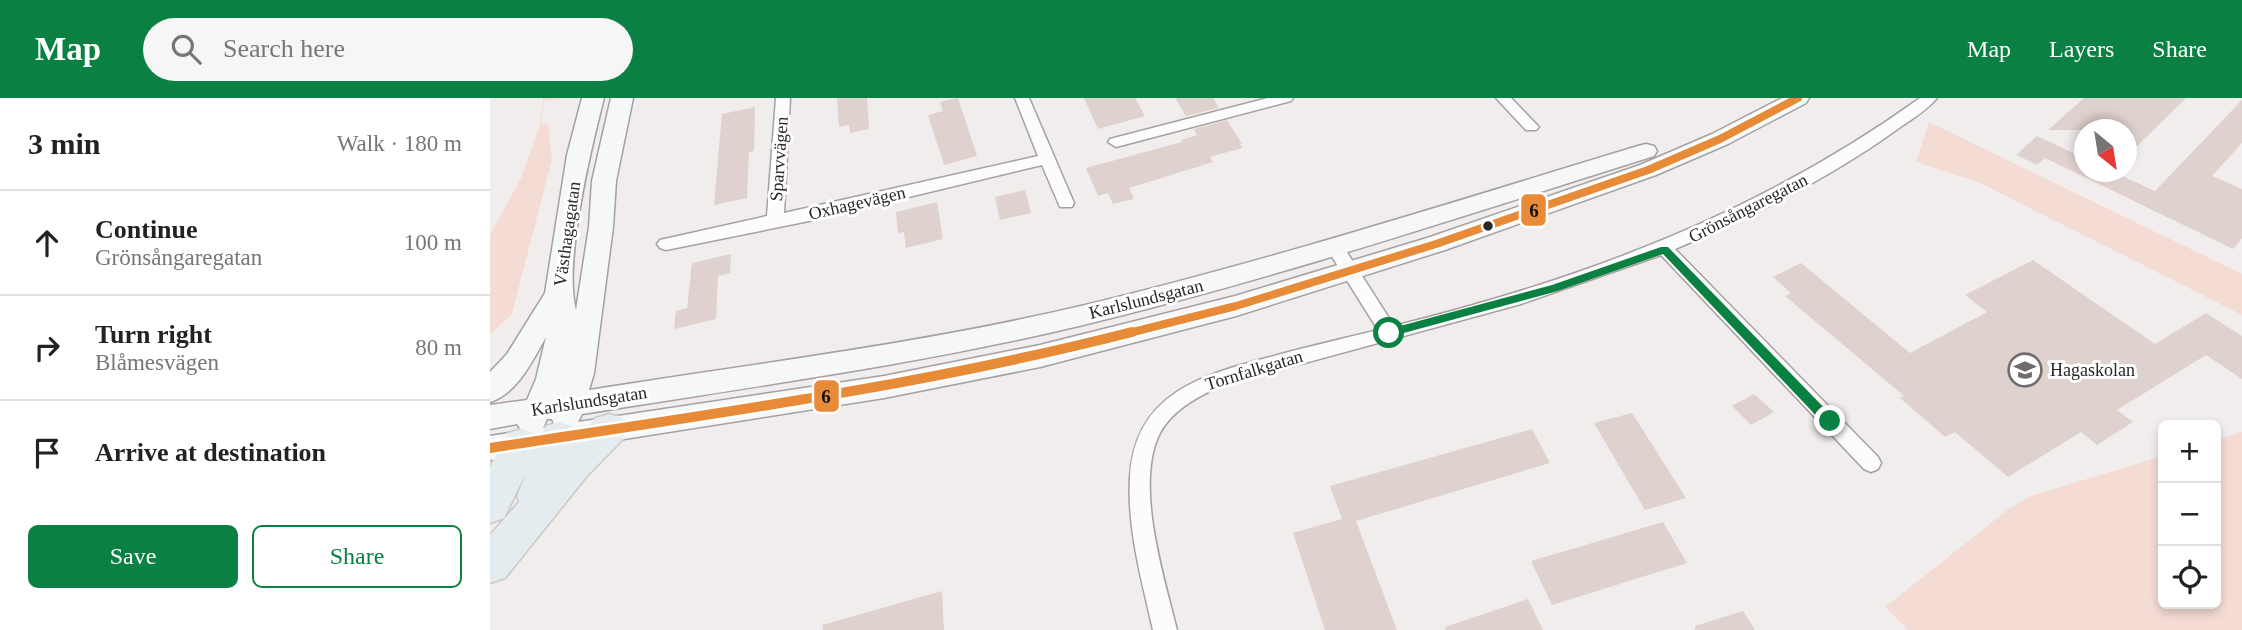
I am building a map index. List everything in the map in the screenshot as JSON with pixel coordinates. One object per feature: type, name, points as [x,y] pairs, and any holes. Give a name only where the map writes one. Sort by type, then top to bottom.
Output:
[{"type":"highway","points":[[530,516],[544,472],[556,417]]},
{"type":"highway","points":[[490,565],[530,516],[609,429]]},
{"type":"highway","points":[[490,506],[505,446]]},
{"type":"main road","name":"Västhagagatan","points":[[556,417],[550,379],[564,317],[558,293],[578,155],[593,98]]},
{"type":"main road","name":"Västhagagatan","points":[[556,417],[580,373],[601,227],[604,181],[622,98]]},
{"type":"main road","name":"Karlslundsgatan","points":[[490,417],[556,417],[762,374],[1004,332],[1210,283],[1480,204],[1791,101]]},
{"type":"main road","name":"Karlslundsgatan","points":[[505,446],[556,417],[609,429],[816,399],[1040,356],[1236,306],[1351,271],[1648,170],[1720,139],[1791,101]]},
{"type":"main road","points":[[490,391],[517,362],[558,293]]},
{"type":"street","name":"Sparvvägen","points":[[775,220],[783,98]]},
{"type":"street","points":[[1022,98],[1066,203]]},
{"type":"street","points":[[1116,142],[1267,100],[1286,98]]},
{"type":"street","points":[[1503,98],[1531,127]]},
{"type":"street","name":"Grönsångaregatan","points":[[1389,333],[1554,288],[1665,249],[1739,216],[1842,160],[1930,98]]},
{"type":"street","name":"Oxhagevägen","points":[[666,244],[822,212],[1047,159]]},
{"type":"street","points":[[1335,247],[1389,333]]},
{"type":"street","points":[[1665,249],[1672,260],[1871,463]]},
{"type":"street","name":"Tornfalkgatan","points":[[1165,630],[1144,534],[1141,492],[1141,457],[1149,435],[1164,413],[1196,388],[1218,379],[1389,333]]},
{"type":"shaded area","points":[[543,98],[560,98],[544,101],[541,125],[548,124],[552,159],[512,314],[490,334],[490,235],[521,178],[540,125]]},
{"type":"shaded area","points":[[1929,122],[2242,274],[2242,315],[1980,183],[1916,162]]},
{"type":"shaded area","points":[[2242,432],[2242,630],[1908,630],[1885,607],[2010,508],[2030,496],[2158,458],[2158,609],[2221,609],[2221,438]]},
{"type":"building","points":[[837,98],[867,98],[869,129],[850,133],[849,125],[839,127]]},
{"type":"building","points":[[958,98],[977,156],[944,165],[928,115],[943,111],[940,102]]},
{"type":"building","points":[[1084,98],[1135,98],[1145,116],[1098,129]]},
{"type":"building","points":[[1175,98],[1213,98],[1219,108],[1186,116]]},
{"type":"building","points":[[2084,98],[2186,98],[2137,146],[2137,119],[2074,119],[2074,130],[2048,130]]},
{"type":"building","points":[[2242,100],[2242,143],[2212,176],[2242,189],[2242,238],[2233,249],[2095,182],[2135,182],[2155,191]]},
{"type":"building","points":[[755,107],[754,151],[749,152],[747,198],[714,205],[722,114]]},
{"type":"building","points":[[1227,120],[1242,148],[1210,157],[1213,162],[1129,188],[1134,199],[1113,204],[1108,193],[1098,196],[1086,168],[1182,142],[1181,140],[1197,135],[1194,129]]},
{"type":"building","points":[[2037,136],[2074,153],[2074,172],[2045,158],[2037,165],[2016,155]]},
{"type":"building","points":[[1025,190],[1031,213],[1000,220],[995,197]]},
{"type":"building","points":[[937,202],[943,239],[906,248],[904,232],[898,233],[896,212]]},
{"type":"building","points":[[731,254],[730,273],[718,276],[716,319],[674,329],[676,311],[687,308],[692,263]]},
{"type":"building","points":[[2033,260],[2155,344],[2206,313],[2242,336],[2242,379],[2206,355],[2117,410],[2133,422],[2097,445],[2081,432],[2008,477],[1955,432],[1945,437],[1900,398],[1904,396],[1785,296],[1791,293],[1773,277],[1801,263],[1910,353],[1987,312],[1965,295]]},
{"type":"building","points":[[1754,394],[1774,412],[1751,425],[1732,406]]},
{"type":"building","points":[[1632,413],[1686,498],[1645,510],[1594,423]]},
{"type":"building","points":[[1532,429],[1550,463],[1356,521],[1397,630],[1325,630],[1293,533],[1342,519],[1330,486]]},
{"type":"building","points":[[1663,522],[1687,563],[1552,605],[1531,561]]},
{"type":"building","points":[[942,591],[944,630],[823,630],[822,625]]},
{"type":"building","points":[[1528,599],[1543,630],[1446,630],[1445,627]]},
{"type":"building","points":[[1743,611],[1755,630],[1695,630],[1695,626]]},
{"type":"transit line","name":"6","points":[[490,448],[884,387],[1040,356],[1236,306],[1436,244],[1648,170],[1720,139],[1798,98]]},
{"type":"place","name":"Hagaskolan","points":[[2025,370]]},
{"type":"route","points":[[1389,333],[1554,288],[1665,249],[1672,260],[1830,421]]}]
